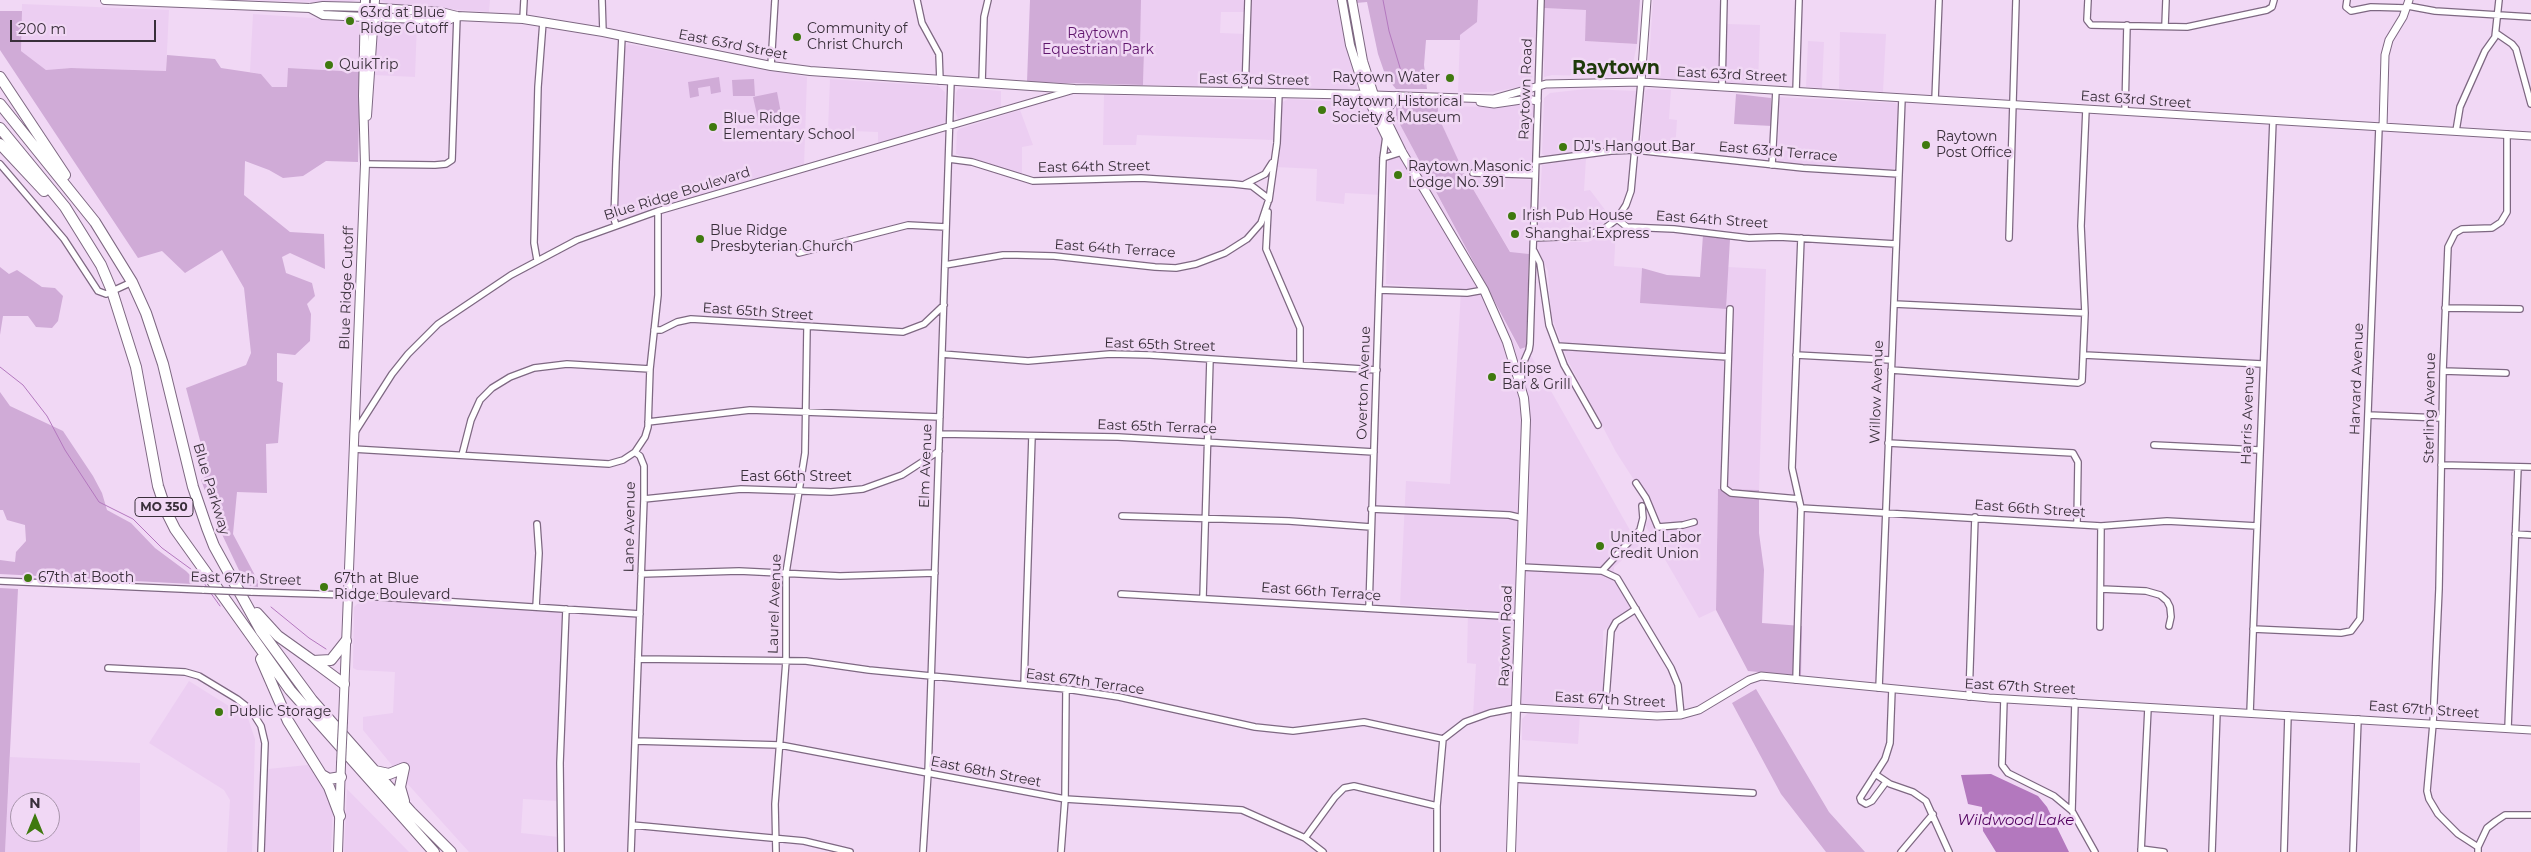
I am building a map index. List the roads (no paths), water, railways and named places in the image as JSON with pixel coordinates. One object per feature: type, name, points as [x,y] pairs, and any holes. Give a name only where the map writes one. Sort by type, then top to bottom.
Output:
[{"type":"highway","points":[[0,77],[95,222]]},
{"type":"highway","name":"Blue Parkway","points":[[0,104],[95,222],[132,282],[149,320],[163,364],[193,487],[207,528],[229,573],[276,653],[312,700],[405,804],[451,852]]},
{"type":"highway","name":"MO 350","points":[[0,128],[65,207],[88,243],[112,292],[136,366],[154,471],[167,513],[187,547],[290,690],[434,852]]},
{"type":"highway","points":[[0,144],[88,243]]},
{"type":"highway","points":[[207,528],[258,616],[278,636],[344,684]]},
{"type":"highway","points":[[235,615],[266,668],[296,735],[332,793],[340,816]]},
{"type":"highway","points":[[313,661],[331,660],[346,641]]},
{"type":"highway","points":[[375,771],[389,774],[404,768],[400,787],[405,804]]},
{"type":"highway","points":[[319,772],[329,780],[341,777]]},
{"type":"main road","name":"East 63rd Street","points":[[105,0],[310,8],[374,4],[441,12],[457,16],[523,19],[544,22],[770,66],[950,81],[1075,89],[1370,95]]},
{"type":"main road","points":[[1342,0],[1350,46],[1386,136],[1395,150],[1402,152]]},
{"type":"main road","points":[[1352,0],[1370,95],[1402,152]]},
{"type":"main road","name":"Blue Ridge Cutoff","points":[[353,449],[365,164],[363,96],[365,4]]},
{"type":"main road","name":"Blue Ridge Cutoff","points":[[365,128],[370,86],[374,4]]},
{"type":"main road","name":"East 63rd Street","points":[[310,8],[323,15],[364,18],[448,20],[457,16]]},
{"type":"main road","points":[[1387,123],[1388,108],[1396,96]]},
{"type":"main road","name":"Raytown Road","points":[[1402,152],[1484,290],[1504,333],[1521,387],[1526,420],[1511,852]]},
{"type":"main road","points":[[338,852],[353,449]]},
{"type":"street","points":[[523,19],[524,0]]},
{"type":"street","points":[[602,0],[603,32]]},
{"type":"street","points":[[770,66],[775,0]]},
{"type":"street","points":[[916,0],[922,24],[939,54],[940,80]]},
{"type":"street","points":[[982,83],[984,17],[988,0]]},
{"type":"street","points":[[1245,92],[1248,0]]},
{"type":"street","name":"Raytown Road","points":[[1521,387],[1522,366],[1530,344],[1542,0]]},
{"type":"street","points":[[1533,238],[1585,236],[1604,229],[1617,219],[1626,205],[1631,191],[1647,0]]},
{"type":"street","points":[[1722,87],[1724,0]]},
{"type":"street","points":[[1796,91],[1800,0]]},
{"type":"street","points":[[1935,100],[1939,0]]},
{"type":"street","points":[[2009,238],[2016,0]]},
{"type":"street","points":[[2088,0],[2087,20],[2089,24],[2127,26],[2204,24],[2269,8],[2274,0]]},
{"type":"street","points":[[2165,26],[2166,0]]},
{"type":"street","points":[[2347,0],[2346,7],[2349,10],[2408,5],[2435,12],[2531,17]]},
{"type":"street","points":[[2456,131],[2460,108],[2486,50],[2496,33],[2496,15],[2499,0]]},
{"type":"street","points":[[2381,127],[2385,54],[2389,40],[2408,5]]},
{"type":"street","points":[[365,164],[435,165],[450,162],[453,156],[457,16]]},
{"type":"street","points":[[538,260],[534,243],[538,87],[544,22]]},
{"type":"street","points":[[2125,111],[2127,26]]},
{"type":"street","points":[[2496,33],[2516,49],[2531,104]]},
{"type":"street","points":[[616,225],[614,220],[622,36]]},
{"type":"street","name":"Elm Avenue","points":[[922,852],[928,773],[950,81]]},
{"type":"street","name":"East 63rd Street","points":[[1370,95],[1493,99],[1538,86],[1569,83],[1640,82],[2531,136]]},
{"type":"street","name":"Blue Ridge Boulevard","points":[[354,434],[392,374],[408,354],[438,324],[538,260],[577,240],[658,211],[1075,89]]},
{"type":"street","points":[[1772,165],[1776,90]]},
{"type":"street","points":[[1279,93],[1266,248],[1300,328],[1300,365]]},
{"type":"street","name":"Willow Avenue","points":[[1878,688],[1902,98]]},
{"type":"street","points":[[1475,99],[1483,103],[1494,104],[1528,99],[1538,100]]},
{"type":"street","points":[[1891,370],[2080,382],[2084,378],[2085,313],[2081,226],[2086,109]]},
{"type":"street","name":"Harris Avenue","points":[[2250,713],[2262,364],[2273,120]]},
{"type":"street","name":"Harvard Avenue","points":[[2253,629],[2341,634],[2353,629],[2360,619],[2381,127]]},
{"type":"street","name":"Sterling Avenue","points":[[2478,849],[2458,834],[2438,814],[2429,799],[2427,784],[2433,724],[2445,308],[2448,247],[2451,237],[2462,229],[2492,228],[2501,222],[2507,212],[2508,134]]},
{"type":"street","name":"Overton Avenue","points":[[1369,608],[1383,158],[1386,136]]},
{"type":"street","name":"East 63rd Terrace","points":[[1536,161],[1611,150],[1635,150],[1772,165],[1900,174]]},
{"type":"street","points":[[1383,158],[1402,152]]},
{"type":"street","name":"East 64th Street","points":[[1242,185],[1255,181],[1265,174],[1275,157]]},
{"type":"street","name":"East 64th Street","points":[[948,159],[972,162],[1033,181],[1141,178],[1242,185],[1252,186],[1269,199]]},
{"type":"street","points":[[0,164],[64,239],[98,291],[106,294],[132,282]]},
{"type":"street","points":[[1473,174],[1535,175]]},
{"type":"street","name":"East 64th Terrace","points":[[945,265],[1003,255],[1017,255],[1176,268],[1211,260],[1237,246],[1254,232],[1265,215],[1269,199]]},
{"type":"street","points":[[353,449],[610,464],[623,460],[635,452],[646,437],[648,422],[650,368],[658,295],[658,211]]},
{"type":"street","name":"East 64th Street","points":[[1617,219],[1627,227],[1674,229],[1749,238],[1800,238],[1896,244]]},
{"type":"street","points":[[799,253],[908,225],[946,227]]},
{"type":"street","points":[[1796,680],[1801,508],[1792,468],[1800,238]]},
{"type":"street","points":[[1534,251],[1540,263],[1549,324],[1557,346],[1564,364],[1598,425]]},
{"type":"street","points":[[1379,290],[1467,294],[1484,290]]},
{"type":"street","points":[[1894,304],[2085,313]]},
{"type":"street","name":"East 65th Street","points":[[654,330],[661,330],[677,322],[691,319],[807,328],[903,332],[924,324],[944,305]]},
{"type":"street","points":[[2445,308],[2520,308]]},
{"type":"street","points":[[1730,310],[1723,482],[1726,490],[1730,493],[1799,498]]},
{"type":"street","name":"Laurel Avenue","points":[[776,852],[774,804],[786,661],[786,573],[805,453],[807,328]]},
{"type":"street","points":[[1557,346],[1728,357]]},
{"type":"street","name":"East 65th Street","points":[[942,354],[1028,361],[1110,354],[1377,370]]},
{"type":"street","points":[[1796,355],[1891,360]]},
{"type":"street","points":[[2084,355],[2262,364]]},
{"type":"street","points":[[1203,598],[1210,359]]},
{"type":"street","points":[[462,456],[471,420],[480,400],[492,388],[510,376],[534,368],[567,364],[650,368]]},
{"type":"street","points":[[2443,370],[2506,372]]},
{"type":"street","points":[[648,422],[750,410],[940,417]]},
{"type":"street","points":[[2368,415],[2441,418]]},
{"type":"street","name":"East 65th Terrace","points":[[940,434],[1208,442],[1374,452]]},
{"type":"street","points":[[1024,685],[1032,436]]},
{"type":"street","points":[[1888,443],[2070,452],[2076,455],[2078,462],[2076,524]]},
{"type":"street","points":[[2154,445],[2259,450]]},
{"type":"street","name":"East 66th Street","points":[[644,499],[741,489],[846,492],[884,484],[902,476],[939,451]]},
{"type":"street","name":"Lane Avenue","points":[[631,852],[644,499],[644,466],[640,456],[635,452]]},
{"type":"street","points":[[2441,465],[2531,468]]},
{"type":"street","points":[[2508,728],[2518,467]]},
{"type":"street","points":[[1636,483],[1646,498],[1658,527],[1694,522]]},
{"type":"street","points":[[1602,571],[1640,530],[1643,518],[1642,506]]},
{"type":"street","name":"East 66th Street","points":[[1801,508],[2101,526],[2167,521],[2257,526]]},
{"type":"street","points":[[1371,509],[1509,515],[1522,518]]},
{"type":"street","points":[[1122,516],[1205,518],[1371,527]]},
{"type":"street","points":[[1970,696],[1975,517]]},
{"type":"street","points":[[536,607],[539,553],[537,524]]},
{"type":"street","points":[[2100,627],[2101,526]]},
{"type":"street","points":[[2515,534],[2531,535]]},
{"type":"street","points":[[1521,567],[1602,571],[1618,578],[1672,668],[1678,685],[1681,715]]},
{"type":"street","points":[[641,574],[739,571],[840,576],[935,573]]},
{"type":"street","name":"East 67th Street","points":[[0,581],[348,595],[640,614]]},
{"type":"street","points":[[2101,589],[2154,593],[2167,601],[2170,607],[2171,618],[2169,626]]},
{"type":"street","name":"East 66th Terrace","points":[[1121,594],[1519,617]]},
{"type":"street","points":[[561,852],[560,763],[566,609]]},
{"type":"street","points":[[1605,712],[1611,631],[1616,622],[1636,609]]},
{"type":"street","name":"East 67th Terrace","points":[[638,659],[806,661],[931,676],[1066,689],[1119,697],[1272,729],[1312,730],[1342,723],[1364,722],[1429,738],[1443,739]]},
{"type":"street","points":[[108,668],[172,671],[199,676],[237,699],[251,710],[263,732],[265,743],[261,852]]},
{"type":"street","name":"East 67th Street","points":[[1516,708],[1681,715],[1699,710],[1749,680],[1761,676],[2004,699],[2531,730]]},
{"type":"street","points":[[1061,852],[1066,689]]},
{"type":"street","points":[[1886,782],[1874,799],[1868,804],[1863,803],[1860,798],[1885,759],[1890,744],[1892,689]]},
{"type":"street","points":[[2004,699],[2002,766],[2008,773],[2054,796],[2072,811],[2095,852]]},
{"type":"street","points":[[2072,811],[2075,702]]},
{"type":"street","points":[[1437,852],[1437,806],[1443,739],[1465,722],[1516,708]]},
{"type":"street","points":[[2148,708],[2141,851],[2164,852]]},
{"type":"street","points":[[2212,852],[2217,711]]},
{"type":"street","points":[[2284,852],[2288,715]]},
{"type":"street","points":[[2353,852],[2358,719]]},
{"type":"street","name":"East 68th Street","points":[[635,741],[780,745],[1064,799],[1242,810],[1305,838],[1324,852]]},
{"type":"street","points":[[1875,774],[1886,782],[1920,796],[1926,801],[1949,852]]},
{"type":"street","points":[[1514,779],[1753,793]]},
{"type":"street","points":[[1305,838],[1331,802],[1344,788],[1354,786],[1437,806]]},
{"type":"street","points":[[1901,852],[1933,814]]},
{"type":"street","points":[[2478,849],[2487,828],[2505,815],[2531,815]]},
{"type":"street","points":[[632,825],[776,838],[829,846],[850,852]]},
{"type":"water","name":"Wildwood Lake","points":[[1991,774],[2038,796],[2047,807],[2069,852],[1996,852],[1983,831],[1982,807],[1968,804],[1961,775]]},
{"type":"waterway","points":[[1383,0],[1389,31],[1404,81]]},
{"type":"waterway","points":[[0,367],[23,385],[47,416],[65,450],[99,502],[133,519],[162,548],[199,575],[208,589]]},
{"type":"waterway","points":[[210,592],[220,606]]},
{"type":"waterway","points":[[271,607],[309,638],[326,649]]},
{"type":"place","name":"63rd at Blue Ridge Cutoff","points":[[350,21]]},
{"type":"place","name":"Community of Christ Church","points":[[797,37]]},
{"type":"place","name":"QuikTrip","points":[[329,65]]},
{"type":"place","name":"Raytown Water","points":[[1450,78]]},
{"type":"place","name":"Raytown Historical Society & Museum","points":[[1322,110]]},
{"type":"place","name":"Blue Ridge Elementary School","points":[[713,127]]},
{"type":"place","name":"Raytown Post Office","points":[[1926,145]]},
{"type":"place","name":"DJ's Hangout Bar","points":[[1563,147]]},
{"type":"place","name":"Raytown Masonic Lodge No. 391","points":[[1398,175]]},
{"type":"place","name":"Irish Pub House","points":[[1512,216]]},
{"type":"place","name":"Shanghai Express","points":[[1515,234]]},
{"type":"place","name":"Blue Ridge Presbyterian Church","points":[[700,239]]},
{"type":"place","name":"Eclipse Bar & Grill","points":[[1492,377]]},
{"type":"place","name":"United Labor Credit Union","points":[[1600,546]]},
{"type":"place","name":"67th at Booth","points":[[28,578]]},
{"type":"place","name":"67th at Blue Ridge Boulevard","points":[[324,587]]},
{"type":"place","name":"Public Storage","points":[[219,712]]},
{"type":"district","name":"Raytown","points":[[1616,68]]},
{"type":"park label","name":"Raytown Equestrian Park","points":[[1098,42]]}]
